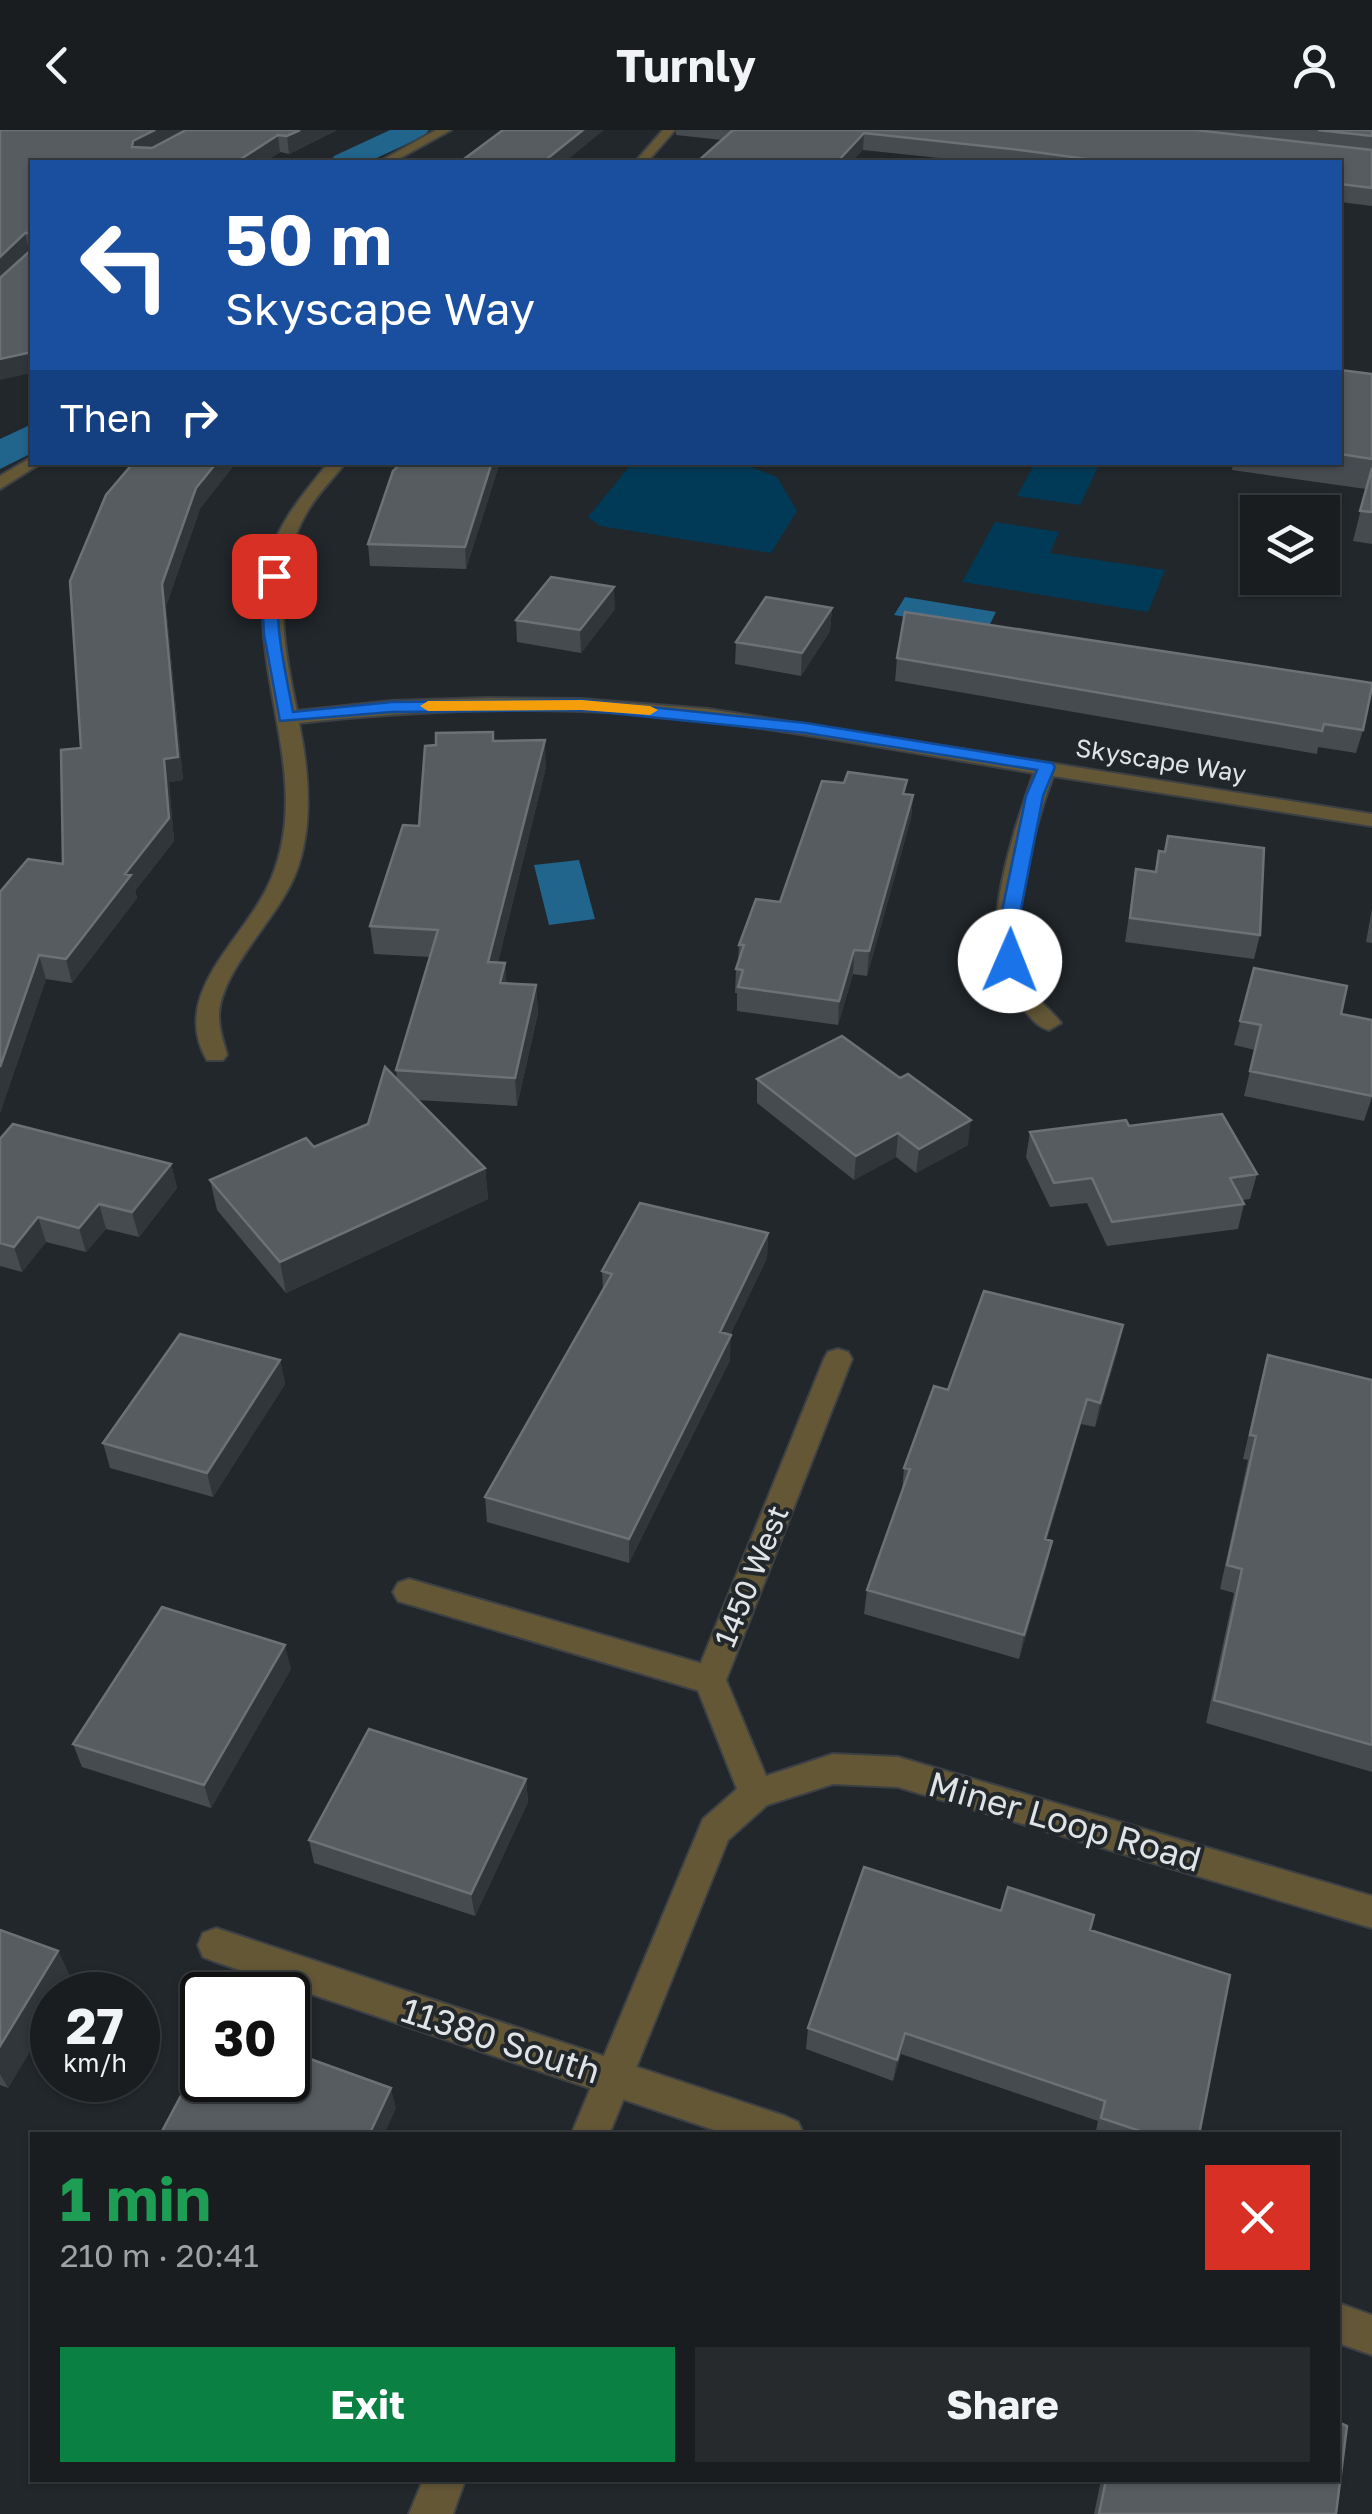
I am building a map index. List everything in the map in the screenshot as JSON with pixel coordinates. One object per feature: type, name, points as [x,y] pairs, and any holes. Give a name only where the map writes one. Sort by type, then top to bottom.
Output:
[{"type":"street","points":[[389,160],[445,130]]},
{"type":"street","points":[[643,160],[669,130]]},
{"type":"street","points":[[0,484],[30,463]]},
{"type":"street","points":[[215,1056],[207,1017],[219,978],[279,888],[294,839],[298,795],[269,599],[278,554],[300,510],[336,465]]},
{"type":"street","name":"Skyscape Way","points":[[286,718],[392,707],[582,705],[806,728],[1372,820]]},
{"type":"street","points":[[1046,767],[1034,796],[1005,940],[1014,981],[1050,1023]]},
{"type":"street","name":"1450 West","points":[[756,1794],[710,1680],[838,1359]]},
{"type":"street","points":[[409,1592],[710,1680]]},
{"type":"street","name":"Miner Loop Road","points":[[756,1794],[832,1769],[898,1772],[1372,1912]]},
{"type":"street","points":[[591,2132],[715,1830],[756,1794]]},
{"type":"street","name":"11380 South","points":[[216,1945],[775,2132]]},
{"type":"street","points":[[1340,2324],[1372,2335]]},
{"type":"street","points":[[432,2514],[443,2482]]},
{"type":"shaded area","points":[[631,465],[746,465],[777,477],[797,511],[771,553],[600,526],[588,517]]},
{"type":"shaded area","points":[[1033,465],[1099,465],[1080,505],[1017,496]]},
{"type":"shaded area","points":[[995,522],[1059,532],[1050,553],[1165,570],[1148,612],[962,582]]},
{"type":"shaded area","points":[[905,597],[996,612],[987,630],[894,615]]},
{"type":"shaded area","points":[[579,860],[595,919],[549,925],[534,865]]},
{"type":"building","points":[[0,130],[155,130],[133,141],[132,147],[152,148],[186,130],[300,130],[278,135],[239,160],[30,160],[30,233],[25,233],[0,257]]},
{"type":"building","points":[[503,130],[583,130],[546,160],[463,160]]},
{"type":"building","points":[[733,130],[1195,130],[1372,150],[1372,188],[1342,184],[1342,160],[1094,160],[864,133],[839,160],[699,160]]},
{"type":"building","points":[[1318,130],[1372,130],[1372,136]]},
{"type":"building","points":[[30,251],[30,352],[0,359],[0,278]]},
{"type":"building","points":[[1342,370],[1372,374],[1372,459],[1342,454]]},
{"type":"building","points":[[131,465],[215,465],[196,488],[162,584],[178,757],[164,759],[169,818],[66,959],[39,955],[0,1067],[0,892],[28,859],[63,864],[61,750],[81,748],[70,581],[106,495]]},
{"type":"building","points":[[399,465],[491,465],[465,547],[368,544],[393,471]]},
{"type":"building","points":[[1372,468],[1372,512],[1360,511]]},
{"type":"building","points":[[551,577],[614,587],[580,630],[516,620]]},
{"type":"building","points":[[766,597],[832,608],[802,653],[736,642]]},
{"type":"building","points":[[905,612],[1372,683],[1372,687],[1363,730],[1324,724],[1322,731],[897,658]]},
{"type":"building","points":[[493,732],[493,741],[545,740],[488,962],[505,963],[500,983],[536,985],[515,1078],[396,1070],[438,930],[370,926],[403,825],[419,826],[425,746],[436,745],[436,733]]},
{"type":"building","points":[[848,772],[907,780],[903,794],[913,795],[869,951],[854,950],[839,1001],[738,987],[743,970],[736,969],[744,945],[739,945],[756,899],[780,902],[822,781],[844,783]]},
{"type":"building","points":[[1168,836],[1264,848],[1260,935],[1130,918],[1136,869],[1156,872],[1159,851],[1165,852]]},
{"type":"building","points":[[1254,968],[1347,986],[1341,1014],[1372,1020],[1372,1096],[1250,1071],[1261,1025],[1240,1021]]},
{"type":"building","points":[[842,1036],[900,1078],[908,1074],[971,1120],[919,1149],[898,1133],[856,1156],[757,1079]]},
{"type":"building","points":[[385,1067],[485,1168],[280,1262],[210,1180],[306,1138],[314,1147],[368,1124]]},
{"type":"building","points":[[1222,1114],[1257,1174],[1230,1178],[1244,1204],[1112,1222],[1092,1178],[1054,1183],[1030,1132],[1126,1120],[1129,1126]]},
{"type":"building","points":[[13,1124],[171,1164],[132,1212],[99,1204],[79,1228],[38,1217],[14,1247],[0,1243],[0,1139]]},
{"type":"building","points":[[640,1203],[768,1233],[720,1332],[731,1335],[629,1539],[485,1497],[612,1274],[602,1271]]},
{"type":"building","points":[[984,1291],[1123,1325],[1100,1403],[1087,1399],[1045,1539],[1052,1541],[1024,1635],[867,1590],[910,1469],[904,1468],[934,1386],[948,1390]]},
{"type":"building","points":[[180,1334],[280,1360],[207,1473],[103,1443]]},
{"type":"building","points":[[1268,1355],[1372,1380],[1372,1745],[1214,1700],[1242,1569],[1227,1565],[1256,1436],[1250,1435]]},
{"type":"building","points":[[162,1607],[285,1645],[204,1785],[73,1744]]},
{"type":"building","points":[[369,1729],[526,1779],[471,1894],[309,1840]]},
{"type":"building","points":[[864,1867],[1001,1911],[1008,1887],[1094,1915],[1090,1930],[1230,1975],[1200,2132],[1143,2132],[1101,2118],[1105,2101],[905,2033],[897,2060],[808,2028]]},
{"type":"building","points":[[0,1930],[58,1951],[45,1972],[30,1972],[30,1997],[0,2046]]},
{"type":"building","points":[[310,2059],[391,2088],[370,2132],[162,2132],[180,2097],[180,2102],[310,2102]]},
{"type":"building","points":[[1340,2423],[1347,2426],[1340,2482]]},
{"type":"building","points":[[1106,2482],[1340,2482],[1336,2514],[1099,2514]]},
{"type":"waterway","points":[[349,160],[414,130]]},
{"type":"waterway","points":[[0,457],[30,437]]},
{"type":"slow traffic","points":[[428,706],[582,705],[650,710]]},
{"type":"route","points":[[274,576],[269,599],[286,718],[392,707],[582,705],[806,728],[1046,767],[1034,796],[1005,940],[1010,961]]}]
